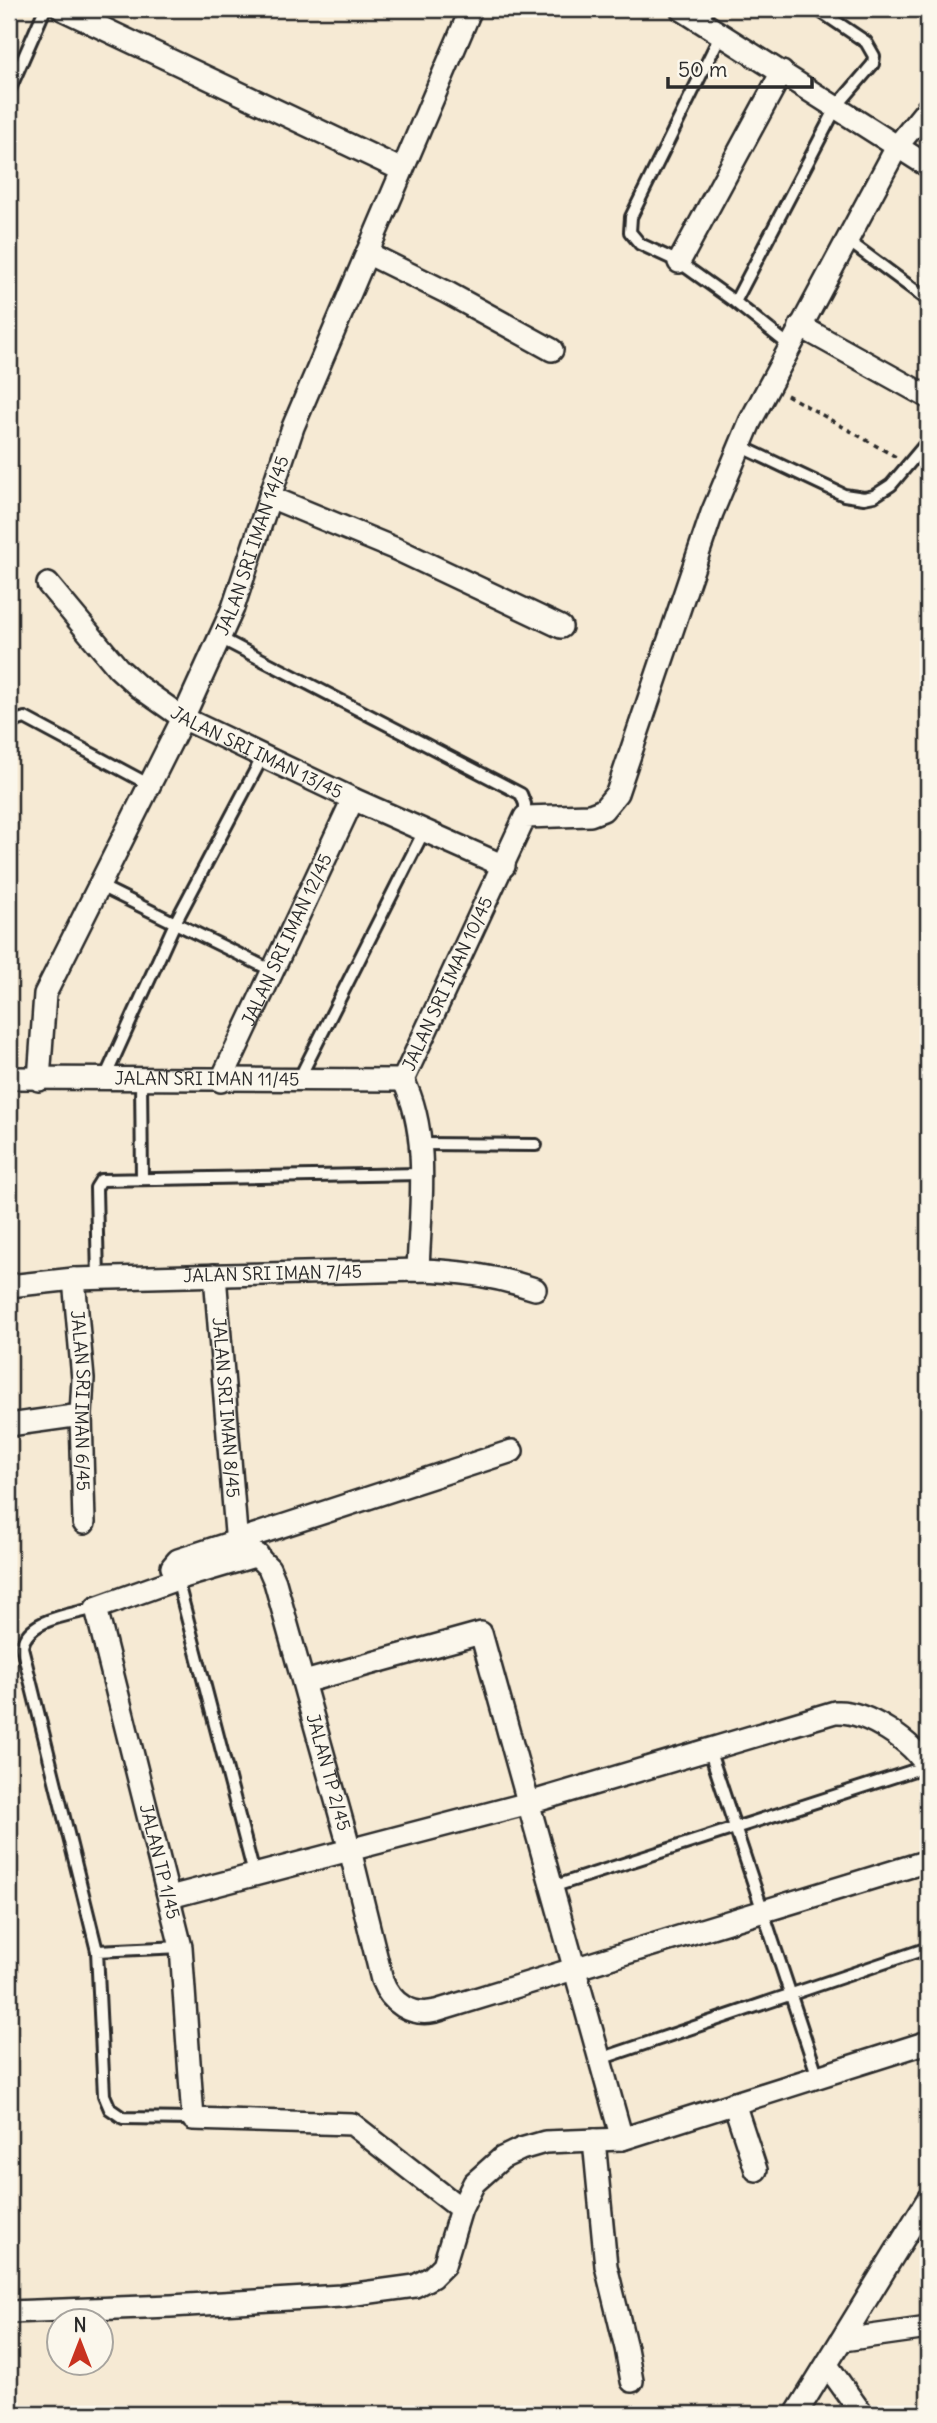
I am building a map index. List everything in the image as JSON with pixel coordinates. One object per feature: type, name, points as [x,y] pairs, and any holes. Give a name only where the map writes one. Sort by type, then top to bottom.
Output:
[{"type":"street","points":[[62,9],[402,170]]},
{"type":"street","name":"JALAN SRI IMAN 14/45","points":[[39,1080],[45,994],[183,718],[233,608],[293,427],[471,9]]},
{"type":"street","points":[[681,9],[705,15],[721,34],[928,166]]},
{"type":"street","points":[[679,262],[782,72]]},
{"type":"street","points":[[525,817],[590,815],[603,810],[617,793],[712,513],[740,446],[769,385],[898,145],[928,108]]},
{"type":"street","points":[[367,253],[446,292],[552,350]]},
{"type":"street","points":[[800,326],[928,397]]},
{"type":"street","points":[[270,498],[396,549],[561,627]]},
{"type":"street","name":"JALAN SRI IMAN 13/45","points":[[48,584],[118,668],[139,687],[183,718],[353,799],[504,866]]},
{"type":"street","name":"JALAN SRI IMAN 12/45","points":[[221,1081],[353,799]]},
{"type":"street","name":"JALAN SRI IMAN 10/45","points":[[418,1270],[421,1144],[414,1104],[403,1080],[525,817]]},
{"type":"street","name":"JALAN SRI IMAN 11/45","points":[[9,1078],[403,1080]]},
{"type":"street","name":"JALAN SRI IMAN 7/45","points":[[9,1286],[74,1279],[418,1270],[457,1271],[498,1277],[535,1289]]},
{"type":"street","name":"JALAN SRI IMAN 8/45","points":[[215,1275],[235,1525],[239,1539]]},
{"type":"street","name":"JALAN SRI IMAN 6/45","points":[[74,1279],[83,1379],[81,1415],[84,1523]]},
{"type":"street","points":[[9,1425],[81,1415]]},
{"type":"street","points":[[177,1579],[172,1567],[178,1560],[512,1451]]},
{"type":"street","name":"JALAN TP 2/45","points":[[239,1539],[269,1568],[275,1582],[350,1850],[382,1980],[391,1997],[406,2009],[431,2012],[575,1970]]},
{"type":"street","points":[[96,1608],[177,1579],[258,1555]]},
{"type":"street","name":"JALAN TP 1/45","points":[[96,1608],[181,1947],[193,2119]]},
{"type":"street","points":[[304,1682],[481,1633],[622,2138]]},
{"type":"street","points":[[170,1897],[529,1803],[829,1713],[855,1714],[892,1733],[917,1752],[927,1767]]},
{"type":"street","points":[[575,1970],[928,1861]]},
{"type":"street","points":[[9,2312],[341,2296],[415,2286],[432,2277],[444,2264],[461,2210],[474,2183],[502,2158],[536,2143],[622,2138],[928,2042]]},
{"type":"street","points":[[734,2103],[756,2170]]},
{"type":"street","points":[[193,2119],[352,2124],[461,2210]]},
{"type":"street","points":[[594,2140],[606,2266],[632,2381]]},
{"type":"street","points":[[796,2414],[928,2199]]},
{"type":"street","points":[[843,2340],[928,2328]]},
{"type":"street","points":[[827,2365],[862,2414]]},
{"type":"lane","points":[[9,91],[45,9]]},
{"type":"lane","points":[[735,302],[837,106],[869,72],[874,56],[866,41],[817,9]]},
{"type":"lane","points":[[721,34],[628,225],[634,239],[679,262],[790,345]]},
{"type":"lane","points":[[846,240],[928,300]]},
{"type":"lane","points":[[740,446],[854,498],[874,496],[883,491],[910,466],[928,441]]},
{"type":"lane","points":[[220,638],[521,794],[525,804],[525,817]]},
{"type":"lane","points":[[9,723],[25,718],[150,785]]},
{"type":"lane","points":[[104,1080],[175,923],[263,756]]},
{"type":"lane","points":[[298,1081],[424,831]]},
{"type":"lane","points":[[100,886],[273,971]]},
{"type":"lane","points":[[141,1080],[142,1179]]},
{"type":"lane","points":[[421,1144],[536,1145]]},
{"type":"lane","points":[[98,1279],[97,1184],[105,1179],[420,1174]]},
{"type":"lane","points":[[177,1579],[254,1874]]},
{"type":"lane","points":[[96,1608],[33,1628],[27,1633],[22,1647],[97,1951],[104,2095],[115,2115],[130,2119],[193,2119]]},
{"type":"lane","points":[[709,1749],[818,2077]]},
{"type":"lane","points":[[552,1887],[927,1767]]},
{"type":"lane","points":[[97,1951],[181,1947]]},
{"type":"lane","points":[[600,2059],[928,1948]]},
{"type":"path","points":[[769,385],[910,466]]}]
